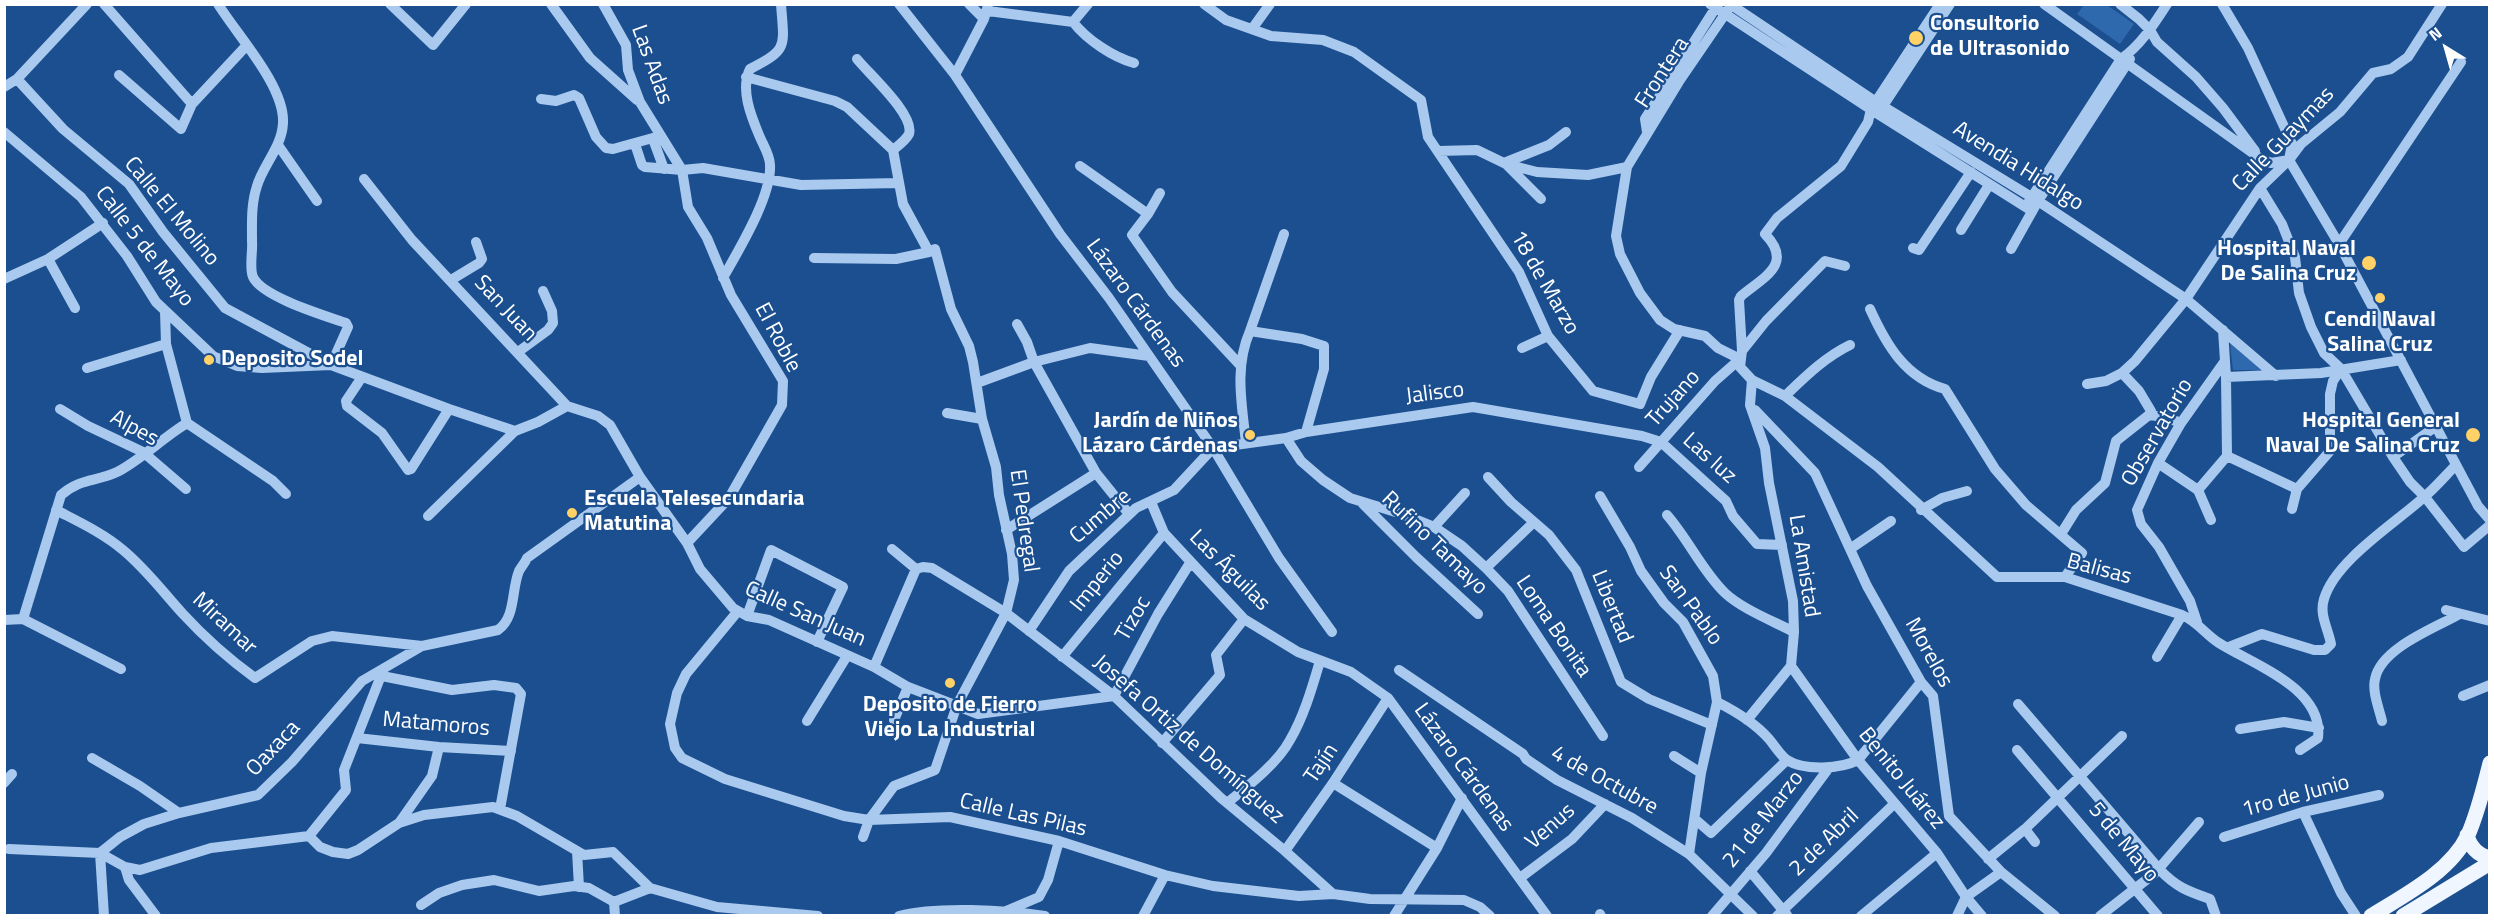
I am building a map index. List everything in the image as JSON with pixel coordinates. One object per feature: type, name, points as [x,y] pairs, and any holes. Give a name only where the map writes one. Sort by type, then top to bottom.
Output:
[{"type":"main road","points":[[2371,915],[2431,876],[2449,860],[2467,835],[2482,796],[2490,763]]},
{"type":"main road","points":[[2467,835],[2472,847],[2480,854],[2490,858]]},
{"type":"main road","points":[[2403,915],[2490,863]]},
{"type":"street","points":[[4,87],[17,79],[87,4]]},
{"type":"street","points":[[104,4],[192,104]]},
{"type":"street","points":[[218,4],[276,92],[283,123],[278,145],[257,185],[252,212],[252,276],[259,286],[285,300],[346,323],[348,327],[331,365]]},
{"type":"street","points":[[390,4],[433,45],[466,4]]},
{"type":"street","points":[[551,4],[590,58],[640,102]]},
{"type":"street","name":"Las Adas","points":[[603,4],[626,45],[628,70],[656,137],[682,170]]},
{"type":"street","points":[[723,279],[744,239],[769,179],[770,159],[750,110],[745,86],[750,69],[779,52],[782,45],[782,4]]},
{"type":"street","name":"Lázaro Cárdenas","points":[[899,4],[955,75],[1060,234],[1109,298],[1213,448],[1280,558],[1332,632]]},
{"type":"street","points":[[969,4],[987,11],[1073,22],[1089,38],[1122,60],[1134,63]]},
{"type":"street","points":[[1073,22],[1088,4]]},
{"type":"street","name":"18 de Marzo","points":[[1204,4],[1226,20],[1271,36],[1323,40],[1354,52],[1421,100],[1426,129],[1438,151],[1519,272],[1548,336],[1593,391],[1640,404],[1651,377],[1680,330]]},
{"type":"street","points":[[1252,29],[1270,4]]},
{"type":"street","points":[[1750,405],[1752,381],[1740,367],[1739,300],[1771,271],[1778,254],[1777,246],[1765,234],[1777,218],[1841,166],[1940,4]]},
{"type":"street","points":[[1877,108],[1950,4]]},
{"type":"street","points":[[2044,4],[2261,159],[2271,163],[2289,160]]},
{"type":"street","points":[[2120,4],[2150,30],[2157,42],[2196,77],[2223,108],[2261,159]]},
{"type":"street","points":[[2011,249],[2032,204],[2131,52],[2150,30],[2166,4]]},
{"type":"street","points":[[2222,4],[2248,48],[2292,144],[2289,160],[2339,244],[2373,312],[2478,506],[2490,520]]},
{"type":"street","name":"Calle Guaymas","points":[[2087,384],[2106,381],[2121,373],[2135,361],[2186,299],[2260,188],[2289,160],[2301,144],[2340,112],[2373,73],[2391,69],[2408,57],[2442,4]]},
{"type":"street","name":"Avendia Hidalgo","points":[[1723,7],[1989,185],[2032,204]]},
{"type":"street","name":"Frontera","points":[[1723,7],[1627,167],[1616,236],[1618,250],[1640,293],[1660,321],[1669,327],[1706,336],[1718,348],[1741,355]]},
{"type":"street","points":[[955,75],[987,11]]},
{"type":"street","points":[[119,75],[181,129],[192,104],[247,45]]},
{"type":"street","points":[[746,77],[835,101],[846,107],[893,150],[908,136],[910,126],[901,108],[857,59]]},
{"type":"street","points":[[2339,244],[2461,62]]},
{"type":"street","name":"Calle El Molino","points":[[17,79],[63,129],[129,184],[163,232],[225,308],[331,365]]},
{"type":"street","points":[[541,99],[556,101],[574,94],[579,98],[600,144],[606,148],[613,149],[656,137],[664,169]]},
{"type":"street","name":"Avendia Hidalgo","points":[[1877,108],[2186,299],[2276,376]]},
{"type":"street","name":"Calle 5 de Mayo","points":[[4,132],[81,197],[127,256],[145,287],[165,311],[213,356],[237,366],[262,368],[331,365],[449,409],[514,430]]},
{"type":"street","points":[[1505,164],[1549,145],[1566,132]]},
{"type":"street","points":[[635,144],[642,165],[664,169],[703,168],[801,185],[898,183]]},
{"type":"street","points":[[278,145],[317,201]]},
{"type":"street","name":"El Pedregal","points":[[863,837],[869,820],[894,786],[935,770],[957,705],[1006,613],[1014,580],[1012,554],[996,467],[982,419],[969,346],[951,309],[935,249],[929,252],[903,204],[893,150]]},
{"type":"street","points":[[1438,151],[1477,150],[1505,164],[1537,172],[1588,175],[1627,167]]},
{"type":"street","points":[[1505,164],[1541,199]]},
{"type":"street","points":[[1080,166],[1148,214]]},
{"type":"street","name":"El Roble","points":[[682,170],[688,207],[707,238],[723,279],[783,381],[782,405],[729,498],[687,543]]},
{"type":"street","points":[[1913,248],[1919,250],[1926,243],[1971,172]]},
{"type":"street","name":"San Juan","points":[[364,179],[412,240],[567,406]]},
{"type":"street","points":[[1961,230],[1989,185]]},
{"type":"street","points":[[2260,188],[2282,224],[2295,257],[2299,293],[2311,327],[2324,353],[2341,369],[2393,458],[2410,482],[2464,546],[2490,525]]},
{"type":"street","points":[[1160,193],[1132,236],[1172,292],[1241,366]]},
{"type":"street","points":[[4,279],[48,259],[103,223]]},
{"type":"street","points":[[1246,443],[1241,366],[1245,344],[1284,234]]},
{"type":"street","points":[[451,280],[482,259],[476,242]]},
{"type":"street","points":[[814,258],[896,259],[929,252]]},
{"type":"street","points":[[48,259],[75,308]]},
{"type":"street","name":"Trujano","points":[[1639,467],[1741,355],[1766,321],[1809,277],[1826,261],[1845,266]]},
{"type":"street","points":[[518,352],[554,323],[552,311],[543,291]]},
{"type":"street","points":[[1870,309],[1894,354],[1912,374],[1929,384],[1945,388],[1995,469],[2026,506],[2082,553],[2066,577]]},
{"type":"street","points":[[165,311],[166,344],[187,423],[273,481],[286,494]]},
{"type":"street","points":[[1017,324],[1034,362],[1096,473],[1129,514]]},
{"type":"street","points":[[2198,490],[2226,456],[2226,377],[2223,330]]},
{"type":"street","points":[[1250,331],[1302,339],[1324,346],[1324,369],[1306,432]]},
{"type":"street","points":[[1522,348],[1548,336]]},
{"type":"street","points":[[87,368],[166,344]]},
{"type":"street","points":[[1785,396],[1811,372],[1850,345]]},
{"type":"street","points":[[977,382],[1034,362],[1090,348],[1149,356]]},
{"type":"street","points":[[2226,377],[2321,373],[2401,360]]},
{"type":"street","name":"Observatorio","points":[[2197,622],[2190,601],[2159,547],[2141,524],[2137,510],[2158,463],[2181,423],[2225,361]]},
{"type":"street","points":[[2292,509],[2297,489],[2330,451],[2330,394],[2333,381],[2341,369]]},
{"type":"street","points":[[2061,534],[2076,510],[2104,483],[2116,441],[2149,416],[2151,411],[2144,398],[2121,373]]},
{"type":"street","points":[[362,377],[346,401],[347,406],[382,433],[408,470],[411,469],[449,409]]},
{"type":"street","name":"Balisas","points":[[1752,381],[1785,396],[1878,467],[1921,510],[1997,577],[2066,577],[2197,622],[2219,643],[2294,687],[2310,705],[2319,728]]},
{"type":"street","name":"La Amistad","points":[[1750,405],[1765,448],[1769,483],[1793,601],[1794,632],[1791,666]]},
{"type":"street","name":"Morelos","points":[[1750,405],[1815,473],[1867,586],[1921,682],[1933,696],[1949,816],[2001,872],[2055,915]]},
{"type":"street","points":[[428,516],[514,430],[538,422],[567,406]]},
{"type":"street","name":"Calle San Juan","points":[[567,406],[598,416],[610,425],[640,477],[687,543],[700,569],[743,614],[769,620],[874,667],[908,687],[978,714],[1114,696]]},
{"type":"street","name":"Jalisco","points":[[1213,448],[1473,407],[1614,430],[1661,442]]},
{"type":"street","name":"Alpes","points":[[60,409],[88,426],[144,452],[186,489]]},
{"type":"street","points":[[947,413],[982,419]]},
{"type":"street","points":[[2149,416],[2165,417],[2181,423]]},
{"type":"street","points":[[23,619],[61,495],[72,485],[119,471],[187,423]]},
{"type":"street","points":[[2393,458],[2435,427]]},
{"type":"street","points":[[1286,438],[1300,461],[1313,473],[1350,498],[1363,503]]},
{"type":"street","name":"Las luz","points":[[1661,442],[1726,501],[1733,516],[1757,543],[1782,545]]},
{"type":"street","name":"Cumbre","points":[[1029,631],[1069,570],[1129,514],[1174,490],[1213,448]]},
{"type":"street","points":[[2226,456],[2297,489]]},
{"type":"street","points":[[2158,463],[2198,490],[2211,520]]},
{"type":"street","points":[[2229,647],[2262,634],[2314,650],[2325,650],[2331,644],[2322,615],[2323,600],[2331,582],[2342,567],[2425,497],[2456,465]]},
{"type":"street","points":[[1006,530],[1096,473]]},
{"type":"street","points":[[422,646],[498,630],[505,625],[519,572],[527,558],[640,477]]},
{"type":"street","name":"Libertad","points":[[1488,477],[1549,536],[1576,570],[1621,682],[1648,699],[1712,725]]},
{"type":"street","points":[[1921,510],[1942,498],[1966,491]]},
{"type":"street","points":[[1434,528],[1465,493]]},
{"type":"street","name":"San Pablo","points":[[1600,496],[1630,547],[1641,571],[1664,603],[1683,622],[1713,676],[1717,702],[1701,773],[1696,820],[1689,854]]},
{"type":"street","name":"Las Águilas","points":[[1151,502],[1164,532],[1190,563],[1244,619],[1298,652],[1325,663]]},
{"type":"street","name":"Loma Bonita","points":[[1363,503],[1402,514],[1434,528],[1462,546],[1486,568],[1508,591],[1603,736]]},
{"type":"street","name":"Rufino Tamayo","points":[[1363,503],[1416,557],[1478,614]]},
{"type":"street","name":"Miramar","points":[[56,510],[105,536],[123,550],[147,572],[200,632],[225,656],[255,678],[312,641],[332,636],[422,646]]},
{"type":"street","points":[[1667,515],[1727,595],[1794,632]]},
{"type":"street","points":[[1850,549],[1891,521]]},
{"type":"street","points":[[1486,568],[1534,522]]},
{"type":"street","name":"Imperio","points":[[1062,657],[1164,532]]},
{"type":"street","name":"Josefa Ortiz de Domínguez","points":[[892,549],[916,569],[932,568],[1006,613],[1114,696],[1227,803],[1333,894]]},
{"type":"street","name":"Calle Las Pilas","points":[[817,642],[843,587],[771,550],[743,614],[686,674],[677,693],[670,724],[675,748],[682,758],[725,779],[844,816],[869,820],[950,818],[1059,841],[1165,875],[1213,886],[1299,896],[1333,894],[1370,899],[1464,900],[1480,907],[1490,915]]},
{"type":"street","name":"Tizoc","points":[[1114,696],[1158,614],[1190,563]]},
{"type":"street","points":[[874,667],[916,569]]},
{"type":"street","points":[[2446,610],[2490,621]]},
{"type":"street","points":[[2382,721],[2375,694],[2374,679],[2380,668],[2398,649],[2422,633],[2460,614]]},
{"type":"street","points":[[2157,657],[2182,615]]},
{"type":"street","points":[[4,620],[23,619],[121,669]]},
{"type":"street","points":[[1162,743],[1220,675],[1216,655],[1244,619]]},
{"type":"street","name":"Oaxaca","points":[[100,853],[120,837],[144,824],[179,813],[258,795],[292,762],[362,681],[383,672],[422,646]]},
{"type":"street","points":[[807,721],[847,656]]},
{"type":"street","points":[[1227,803],[1290,742],[1325,663]]},
{"type":"street","name":"Lázaro Cárdenas","points":[[1325,663],[1351,672],[1388,698],[1547,915]]},
{"type":"street","points":[[1747,720],[1791,666]]},
{"type":"street","name":"Benito Juárez","points":[[1791,666],[1858,760],[1937,853],[1966,897],[1982,915]]},
{"type":"street","name":"4 de Octubre","points":[[1399,670],[1523,754],[1526,759],[1557,780],[1632,818],[1689,854],[1753,915]]},
{"type":"street","points":[[9,849],[100,853],[125,867],[147,869],[211,848],[309,836],[346,790],[344,770],[383,672],[452,690],[494,685],[516,688],[521,694],[500,809]]},
{"type":"street","points":[[1717,702],[1747,720],[1768,737],[1787,760],[1828,769],[1848,766],[1858,760],[1921,682]]},
{"type":"street","points":[[2463,696],[2490,685]]},
{"type":"street","points":[[894,720],[908,687]]},
{"type":"street","name":"Tajín","points":[[1285,851],[1333,783],[1388,698]]},
{"type":"street","points":[[2018,704],[2159,869],[2183,890],[2210,899],[2216,915]]},
{"type":"street","points":[[2240,729],[2284,722],[2319,728],[2318,738],[2300,750]]},
{"type":"street","points":[[1988,859],[2025,829],[2122,736]]},
{"type":"street","name":"Matamoros","points":[[357,738],[439,747],[511,751]]},
{"type":"street","points":[[399,823],[432,776],[439,747]]},
{"type":"street","name":"5 de Mayo","points":[[2017,750],[2158,915]]},
{"type":"street","points":[[1674,756],[1701,773]]},
{"type":"street","points":[[92,759],[140,786],[179,813]]},
{"type":"street","points":[[1696,820],[1711,833],[1787,760]]},
{"type":"street","name":"21 de Marzo","points":[[1712,915],[1750,871],[1828,769]]},
{"type":"street","points":[[1333,783],[1437,848]]},
{"type":"street","name":"1ro de Junio","points":[[2224,837],[2303,812],[2379,795]]},
{"type":"street","points":[[1394,915],[1437,848],[1462,798]]},
{"type":"street","name":"Venus","points":[[1520,878],[1572,838],[1605,804]]},
{"type":"street","name":"2 de Abril","points":[[1783,914],[1894,804]]},
{"type":"street","points":[[309,836],[320,847],[348,854],[399,823],[424,815],[457,810],[500,809],[517,816],[584,855],[613,852],[650,888],[715,911],[818,915]]},
{"type":"street","points":[[2303,812],[2341,893],[2356,915]]},
{"type":"street","points":[[2100,915],[2159,869],[2199,822]]},
{"type":"street","points":[[2025,829],[2035,843]]},
{"type":"street","points":[[1003,912],[1039,897],[1048,880],[1059,841]]},
{"type":"street","points":[[577,851],[579,887]]},
{"type":"street","points":[[100,853],[104,915]]},
{"type":"street","points":[[1861,915],[1937,853]]},
{"type":"street","points":[[125,867],[129,880],[156,915]]},
{"type":"street","points":[[1750,871],[1783,914]]},
{"type":"street","points":[[1957,915],[1966,897],[2001,872]]},
{"type":"street","points":[[1143,915],[1165,875]]},
{"type":"street","points":[[421,904],[439,892],[462,885],[494,880],[539,891],[589,888],[614,902]]},
{"type":"street","points":[[614,902],[650,888]]},
{"type":"street","points":[[614,902],[615,915]]},
{"type":"street","points":[[899,915],[1003,912],[1045,915]]},
{"type":"shaded area","points":[[2084,5],[2107,5],[2134,24],[2120,44],[2077,14]]},
{"type":"shaded area","points":[[2230,343],[2262,370],[2233,370]]},
{"type":"place","name":"Consultorio de Ultrasonido","points":[[1916,38]]},
{"type":"place","name":"Hospital Naval De Salina Cruz","points":[[2369,263]]},
{"type":"place","name":"Cendi Naval Salina Cruz","points":[[2380,298]]},
{"type":"place","name":"Deposito Sodel","points":[[209,360]]},
{"type":"place","name":"Jardín de Niños Lázaro Cárdenas","points":[[1250,435]]},
{"type":"place","name":"Hospital General Naval De Salina Cruz","points":[[2473,435]]},
{"type":"place","name":"Escuela Telesecundaria Matutina","points":[[572,513]]},
{"type":"place","name":"Deposito de Fierro Viejo La Industrial","points":[[950,683]]}]
